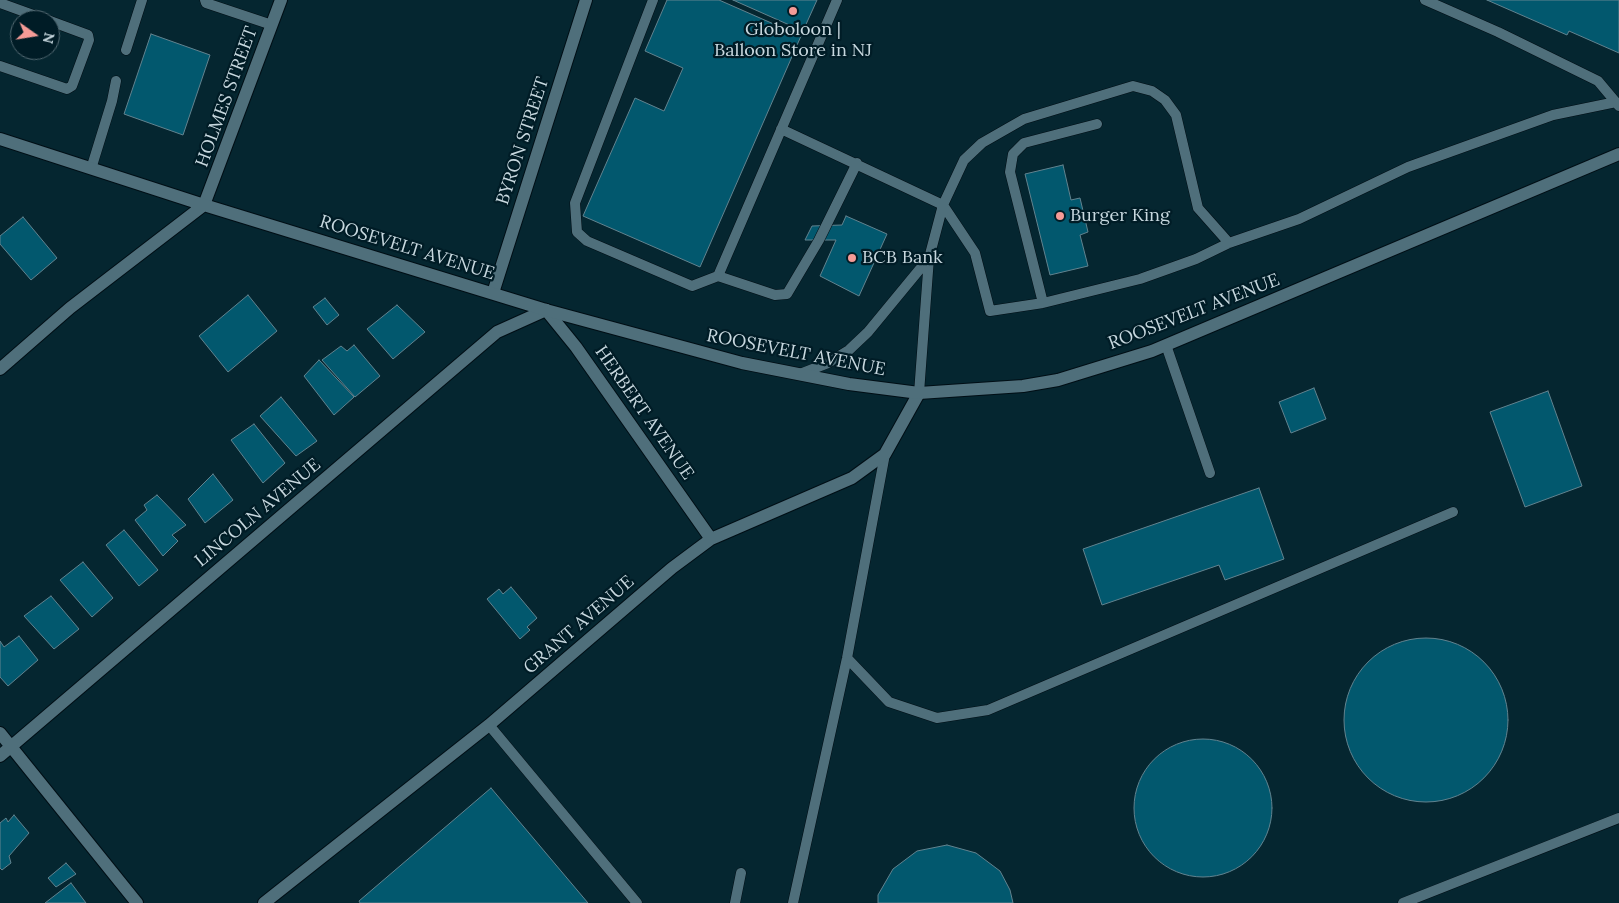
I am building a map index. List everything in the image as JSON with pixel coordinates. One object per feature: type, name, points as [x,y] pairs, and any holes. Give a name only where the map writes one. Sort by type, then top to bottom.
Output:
[{"type":"street","name":"HOLMES STREET","points":[[204,205],[281,0]]},
{"type":"street","name":"BYRON STREET","points":[[493,293],[586,0]]},
{"type":"street","name":"ROOSEVELT AVENUE","points":[[0,139],[204,205],[546,310],[742,363],[849,384],[919,393],[1023,386],[1058,380],[1166,346],[1619,154]]},
{"type":"street","points":[[0,369],[70,308],[204,205]]},
{"type":"street","name":"HERBERT AVENUE","points":[[546,310],[576,347],[711,539]]},
{"type":"street","name":"LINCOLN AVENUE","points":[[0,756],[497,332],[546,310]]},
{"type":"street","name":"GRANT AVENUE","points":[[264,903],[489,725],[672,568],[711,539],[852,478],[886,454],[919,393]]},
{"type":"street","points":[[0,733],[137,903]]},
{"type":"lane","points":[[126,50],[142,0]]},
{"type":"lane","points":[[206,0],[206,2],[272,25]]},
{"type":"lane","points":[[652,0],[575,203],[577,232],[598,247],[692,286],[718,276],[775,295],[787,294],[819,240],[857,163]]},
{"type":"lane","points":[[718,276],[837,0]]},
{"type":"lane","points":[[1425,0],[1498,32],[1598,81],[1618,101]]},
{"type":"lane","points":[[0,3],[20,10]]},
{"type":"lane","points":[[0,66],[67,89],[72,86],[89,40],[88,36],[60,25]]},
{"type":"lane","points":[[91,169],[116,81]]},
{"type":"lane","points":[[919,393],[929,258],[943,205],[964,160],[982,143],[1024,120],[1133,86],[1152,91],[1165,100],[1176,115],[1198,208],[1229,243]]},
{"type":"lane","points":[[781,129],[943,205],[975,253],[990,311],[1043,303],[1140,279],[1196,259],[1229,243],[1299,219],[1408,167],[1552,116],[1618,101]]},
{"type":"lane","points":[[1043,303],[1010,172],[1013,154],[1024,143],[1097,124]]},
{"type":"lane","points":[[800,374],[828,363],[849,350],[868,332],[929,258]]},
{"type":"lane","points":[[1166,346],[1210,472]]},
{"type":"lane","points":[[793,903],[847,658],[886,454]]},
{"type":"lane","points":[[847,658],[889,702],[937,718],[988,710],[1453,512]]},
{"type":"lane","points":[[489,725],[637,903]]},
{"type":"lane","points":[[1403,903],[1619,818]]},
{"type":"lane","points":[[735,903],[741,873]]},
{"type":"building","points":[[667,0],[719,0],[801,36],[700,267],[583,216],[635,98],[664,111],[683,68],[645,51]]},
{"type":"building","points":[[733,0],[817,0],[803,31]]},
{"type":"building","points":[[1487,0],[1619,0],[1619,53],[1569,31],[1567,35]]},
{"type":"building","points":[[151,34],[210,55],[183,135],[124,114]]},
{"type":"building","name":"Burger King","points":[[1063,165],[1071,200],[1080,198],[1088,232],[1080,235],[1088,266],[1050,275],[1025,174]]},
{"type":"building","name":"BCB Bank","points":[[846,216],[887,234],[859,296],[820,276],[836,240],[805,240],[812,226],[842,225]]},
{"type":"building","points":[[23,217],[57,258],[31,280],[0,244],[0,236]]},
{"type":"building","points":[[248,295],[277,331],[228,372],[199,336]]},
{"type":"building","points":[[325,298],[339,315],[327,325],[313,307]]},
{"type":"building","points":[[397,305],[425,332],[393,359],[367,329]]},
{"type":"building","points":[[354,345],[380,376],[355,397],[322,360],[341,346],[347,351]]},
{"type":"building","points":[[319,360],[354,397],[334,415],[304,376]]},
{"type":"building","points":[[1314,388],[1326,419],[1291,433],[1279,402]]},
{"type":"building","points":[[1548,391],[1582,486],[1525,507],[1490,412]]},
{"type":"building","points":[[281,397],[317,441],[296,456],[260,416]]},
{"type":"building","points":[[254,424],[285,463],[263,483],[231,440]]},
{"type":"building","points":[[213,474],[233,500],[205,523],[188,499]]},
{"type":"building","points":[[1259,488],[1284,559],[1225,580],[1219,565],[1102,605],[1083,549]]},
{"type":"building","points":[[157,495],[186,525],[172,535],[178,541],[163,556],[135,520],[147,510],[144,505]]},
{"type":"building","points":[[124,530],[158,570],[139,586],[106,545]]},
{"type":"building","points":[[83,562],[113,598],[92,617],[60,580]]},
{"type":"building","points":[[511,587],[537,618],[527,627],[530,630],[520,639],[487,599],[499,589],[503,594]]},
{"type":"building","points":[[51,596],[79,629],[54,649],[24,616]]},
{"type":"building","points":[[19,636],[38,660],[8,686],[0,677],[0,641],[4,647]]},
{"type":"building","points":[[1418,638],[1434,638],[1457,644],[1484,662],[1502,689],[1508,712],[1508,728],[1502,751],[1484,778],[1457,796],[1434,802],[1418,802],[1387,792],[1363,772],[1350,751],[1344,728],[1344,712],[1354,681],[1374,657],[1395,644]]},
{"type":"building","points":[[1203,739],[1229,744],[1252,759],[1267,782],[1272,808],[1267,834],[1252,857],[1229,872],[1203,877],[1177,872],[1154,857],[1139,834],[1134,808],[1139,782],[1154,759],[1177,744]]},
{"type":"building","points":[[491,788],[588,903],[360,903],[359,901]]},
{"type":"building","points":[[14,815],[29,833],[9,856],[11,863],[2,870],[0,868],[0,823],[6,818],[8,822]]},
{"type":"building","points":[[947,845],[976,853],[1000,871],[1010,890],[1013,903],[878,903],[878,895],[893,869],[917,851]]},
{"type":"building","points":[[66,863],[76,874],[56,887],[48,878]]},
{"type":"building","points":[[71,883],[86,903],[45,903]]},
{"type":"place","name":"Globoloon | Balloon Store in NJ","points":[[793,11]]},
{"type":"place","name":"Burger King","points":[[1060,216]]},
{"type":"place","name":"BCB Bank","points":[[852,258]]}]
